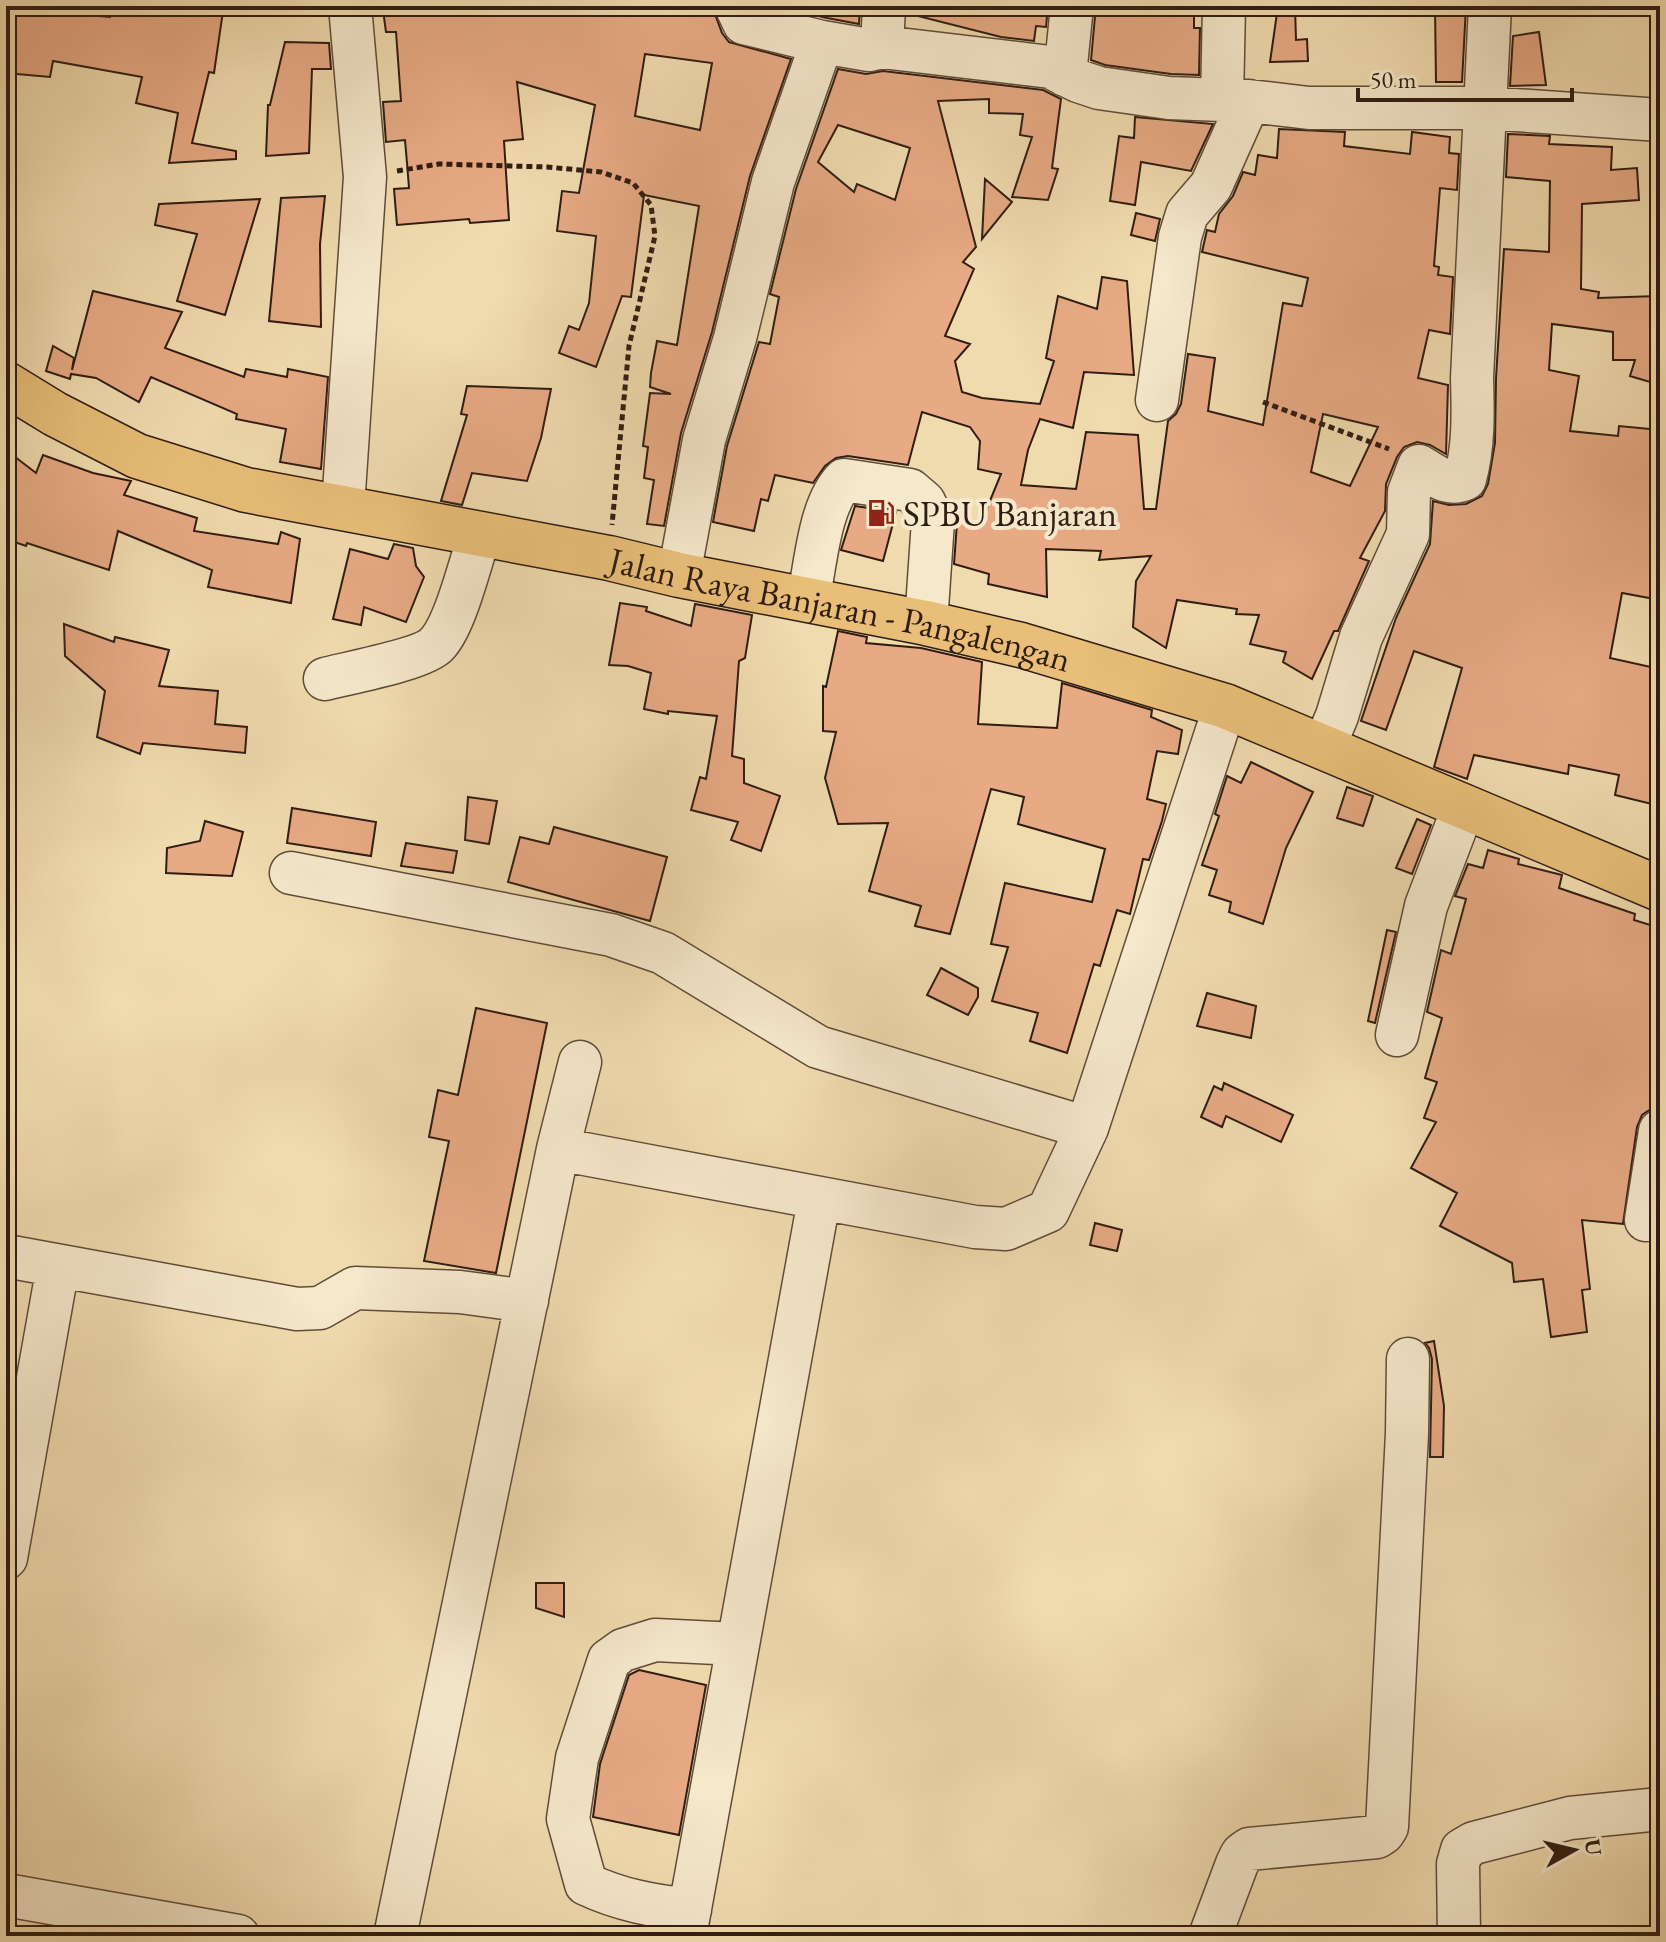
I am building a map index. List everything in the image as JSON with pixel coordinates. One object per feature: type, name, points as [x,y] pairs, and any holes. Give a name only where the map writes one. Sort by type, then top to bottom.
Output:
[{"type":"main road","name":"Jalan Raya Banjaran - Pangalengan","points":[[6,384],[55,414],[137,456],[246,490],[609,558],[679,575],[926,623],[1021,645],[1225,706],[1660,889]]},
{"type":"street","points":[[343,507],[365,177],[350,6]]},
{"type":"street","points":[[736,6],[744,23],[822,42],[869,50],[882,47],[1050,67],[1099,88],[1169,98],[1309,108],[1486,108],[1660,120]]},
{"type":"street","points":[[882,47],[884,6]]},
{"type":"street","points":[[1065,75],[1072,6]]},
{"type":"street","points":[[1157,400],[1180,237],[1187,214],[1211,186],[1236,101],[1224,6]]},
{"type":"street","points":[[1324,747],[1337,716],[1361,637],[1408,534],[1409,492],[1419,466],[1447,482],[1456,483],[1465,479],[1470,462],[1490,6]]},
{"type":"street","points":[[679,575],[704,440],[735,338],[773,182],[822,42]]},
{"type":"street","points":[[808,600],[834,490],[844,480],[910,490],[924,502],[933,521],[926,623]]},
{"type":"street","points":[[325,679],[419,655],[436,646],[447,630],[480,534]]},
{"type":"street","points":[[558,1149],[975,1227],[1006,1229],[1048,1211],[1087,1128],[1225,706]]},
{"type":"street","points":[[1397,1035],[1426,906],[1464,806]]},
{"type":"street","points":[[291,873],[611,935],[663,953],[818,1047],[1087,1128]]},
{"type":"street","points":[[395,1936],[558,1149],[580,1062]]},
{"type":"street","points":[[1646,1220],[1660,1131]]},
{"type":"street","points":[[737,1644],[655,1640],[623,1650],[609,1660],[577,1758],[568,1819],[586,1884],[608,1895],[688,1923],[819,1200]]},
{"type":"street","points":[[6,1256],[297,1309],[320,1308],[355,1288],[460,1292],[527,1301]]},
{"type":"street","points":[[6,1558],[58,1266]]},
{"type":"street","points":[[1210,1936],[1237,1864],[1249,1849],[1377,1837],[1387,1827],[1408,1359]]},
{"type":"street","points":[[1459,1936],[1458,1864],[1462,1850],[1474,1843],[1570,1818],[1660,1809]]},
{"type":"street","points":[[6,1895],[238,1936]]},
{"type":"path","points":[[365,177],[439,164],[601,172],[633,183],[651,205],[655,236],[629,346],[609,558]]},
{"type":"path","points":[[1263,402],[1377,443],[1419,466]]},
{"type":"building","points":[[6,6],[63,6],[63,13],[110,17],[111,6],[191,6],[223,11],[214,73],[209,72],[192,143],[236,151],[236,159],[169,163],[178,113],[136,103],[142,77],[53,61],[50,77],[6,73]]},
{"type":"building","points":[[409,6],[712,6],[722,33],[729,42],[791,59],[750,176],[712,332],[681,433],[664,526],[647,524],[654,480],[644,478],[648,447],[643,446],[650,393],[671,394],[650,387],[651,373],[657,341],[677,345],[699,206],[644,195],[631,297],[622,296],[596,367],[559,353],[569,326],[579,330],[589,303],[596,236],[557,231],[562,191],[579,193],[595,105],[517,82],[523,139],[504,141],[509,220],[470,223],[469,219],[397,225],[394,189],[409,188],[405,140],[386,142],[383,102],[401,101],[396,32],[386,32],[383,10]],"holes":[[[645,54],[712,63],[700,130],[635,116]]]},
{"type":"building","points":[[776,6],[860,6],[859,24],[827,18]]},
{"type":"building","points":[[911,6],[1048,6],[1046,27],[1036,26],[1034,41],[1001,37],[910,14]]},
{"type":"building","points":[[1096,6],[1194,6],[1194,28],[1200,28],[1199,75],[1105,65],[1091,60]]},
{"type":"building","points":[[1278,6],[1295,6],[1296,40],[1307,39],[1308,61],[1270,62]]},
{"type":"building","points":[[1435,6],[1466,6],[1462,82],[1436,82]]},
{"type":"building","points":[[1539,32],[1546,85],[1510,86],[1513,36]]},
{"type":"building","points":[[285,42],[329,43],[331,69],[312,69],[309,153],[266,156],[268,105]]},
{"type":"building","points":[[838,69],[866,74],[883,71],[1043,90],[1061,99],[1052,168],[1058,169],[1048,200],[1012,197],[1032,137],[1020,135],[1023,114],[989,113],[989,99],[938,101],[976,247],[963,262],[974,269],[945,336],[970,344],[955,361],[962,392],[982,398],[1040,404],[1054,361],[1046,358],[1058,296],[1097,309],[1102,277],[1127,281],[1134,375],[1084,372],[1073,428],[1040,419],[1028,450],[1021,485],[1076,489],[1086,432],[1138,435],[1144,509],[1156,509],[1168,421],[1181,404],[1188,354],[1215,358],[1208,411],[1263,425],[1283,303],[1302,306],[1308,278],[1202,252],[1207,230],[1215,232],[1219,214],[1233,196],[1243,172],[1255,175],[1258,155],[1277,158],[1279,129],[1345,132],[1344,146],[1410,154],[1412,132],[1450,137],[1449,153],[1459,154],[1457,190],[1440,188],[1434,266],[1439,267],[1438,275],[1453,277],[1450,334],[1429,330],[1418,378],[1448,385],[1446,454],[1417,442],[1404,447],[1397,457],[1386,484],[1385,511],[1360,558],[1369,561],[1338,631],[1334,631],[1312,679],[1283,662],[1286,652],[1250,644],[1259,615],[1236,614],[1237,609],[1177,600],[1166,648],[1133,627],[1136,581],[1151,556],[1099,560],[1101,551],[1046,549],[1047,597],[988,584],[989,574],[954,564],[957,523],[965,519],[980,525],[1001,474],[978,469],[980,441],[970,427],[922,412],[908,465],[848,456],[836,458],[825,466],[813,483],[775,475],[768,501],[761,499],[754,531],[713,522],[727,446],[759,342],[770,344],[779,297],[770,294],[796,189]],"holes":[[[838,125],[910,148],[895,200],[857,184],[854,192],[818,162]],[[1323,414],[1378,427],[1350,486],[1311,472]]]},
{"type":"building","points":[[1135,117],[1213,124],[1191,171],[1141,162],[1135,205],[1110,201],[1119,136],[1134,138]]},
{"type":"building","points":[[1508,134],[1550,136],[1549,144],[1612,147],[1611,170],[1637,168],[1639,200],[1582,204],[1581,289],[1599,292],[1598,298],[1657,296],[1660,385],[1630,376],[1635,360],[1613,360],[1613,332],[1552,324],[1549,370],[1579,376],[1570,431],[1618,436],[1619,426],[1660,430],[1660,600],[1622,593],[1610,658],[1660,669],[1660,806],[1615,795],[1619,775],[1569,765],[1568,774],[1474,755],[1467,779],[1434,767],[1462,668],[1414,651],[1386,730],[1361,721],[1396,618],[1430,544],[1433,501],[1449,505],[1466,504],[1482,496],[1488,484],[1495,443],[1504,249],[1549,252],[1550,181],[1506,177]]},
{"type":"building","points":[[985,179],[1012,202],[982,239]]},
{"type":"building","points":[[325,196],[320,244],[321,327],[269,321],[281,198]]},
{"type":"building","points":[[260,199],[225,315],[177,301],[197,234],[155,225],[159,204]]},
{"type":"building","points":[[1136,213],[1160,219],[1155,241],[1131,235]]},
{"type":"building","points":[[93,291],[182,312],[165,348],[244,377],[246,369],[287,377],[288,369],[328,377],[321,469],[280,462],[286,429],[236,419],[237,414],[151,377],[139,402],[96,378],[71,374],[70,379],[46,371],[53,346],[74,358],[72,370]]},
{"type":"building","points":[[467,386],[551,389],[541,438],[527,481],[472,473],[462,505],[441,501],[467,415],[461,414]]},
{"type":"building","points":[[6,450],[36,473],[43,455],[93,473],[131,481],[124,495],[197,518],[194,531],[278,544],[281,532],[300,539],[291,603],[208,587],[212,570],[118,531],[109,570],[6,539]]},
{"type":"building","points":[[855,506],[896,512],[883,561],[841,550]]},
{"type":"building","points":[[394,544],[413,548],[416,566],[424,577],[406,622],[364,607],[361,625],[333,619],[350,549],[388,559]]},
{"type":"building","points":[[620,603],[647,607],[646,611],[691,626],[695,604],[752,615],[745,658],[739,661],[732,756],[744,759],[744,783],[780,796],[761,851],[731,840],[738,822],[691,810],[700,777],[706,779],[717,716],[668,711],[668,714],[644,709],[651,673],[628,666],[609,665]]},
{"type":"building","points":[[64,624],[114,642],[115,637],[169,650],[159,686],[218,691],[215,724],[247,727],[245,753],[143,743],[140,754],[97,737],[105,691],[65,656]]},
{"type":"building","points":[[838,631],[867,637],[866,643],[921,648],[982,662],[978,724],[1057,728],[1062,683],[1152,710],[1151,717],[1182,730],[1178,754],[1157,751],[1147,799],[1166,804],[1162,821],[1149,860],[1143,859],[1130,914],[1117,910],[1100,966],[1094,964],[1067,1053],[1030,1041],[1038,1013],[992,1001],[1008,947],[991,944],[1005,883],[1092,902],[1105,849],[1018,824],[1024,797],[991,789],[950,934],[915,926],[921,906],[869,891],[888,823],[838,824],[825,778],[836,732],[823,731],[823,686],[826,687]]},
{"type":"building","points":[[1251,762],[1313,792],[1286,848],[1263,924],[1229,912],[1231,902],[1209,895],[1217,870],[1202,865],[1219,816],[1215,814],[1227,776],[1241,783]]},
{"type":"building","points":[[1347,787],[1373,796],[1363,826],[1337,818]]},
{"type":"building","points":[[468,797],[497,801],[489,844],[465,840]]},
{"type":"building","points":[[292,808],[376,822],[371,856],[287,843]]},
{"type":"building","points":[[1417,819],[1431,825],[1412,874],[1396,868]]},
{"type":"building","points":[[205,821],[243,832],[232,876],[166,873],[167,848],[200,841]]},
{"type":"building","points":[[554,827],[667,857],[650,921],[508,882],[520,837],[549,844]]},
{"type":"building","points":[[406,843],[457,851],[453,873],[401,866]]},
{"type":"building","points":[[1488,850],[1519,859],[1518,864],[1562,875],[1559,888],[1635,914],[1634,920],[1660,928],[1660,1108],[1642,1115],[1637,1127],[1623,1224],[1582,1220],[1590,1289],[1582,1290],[1587,1332],[1551,1337],[1543,1279],[1514,1282],[1512,1263],[1440,1226],[1457,1193],[1411,1168],[1436,1122],[1424,1118],[1437,1082],[1425,1078],[1442,1018],[1427,1012],[1441,950],[1451,954],[1466,899],[1455,896],[1468,864],[1483,868]]},
{"type":"building","points":[[1387,930],[1396,932],[1375,1023],[1368,1021]]},
{"type":"building","points":[[941,968],[978,988],[978,997],[968,1015],[927,995]]},
{"type":"building","points":[[1207,993],[1256,1006],[1251,1038],[1197,1026]]},
{"type":"building","points":[[476,1008],[547,1023],[496,1273],[424,1261],[449,1141],[429,1137],[438,1090],[458,1095]]},
{"type":"building","points":[[1224,1083],[1293,1115],[1281,1142],[1226,1116],[1222,1127],[1201,1117],[1214,1086],[1222,1090]]},
{"type":"building","points":[[1095,1223],[1122,1230],[1117,1251],[1090,1245]]},
{"type":"building","points":[[1434,1341],[1444,1406],[1443,1457],[1430,1457],[1432,1359],[1425,1343]]},
{"type":"building","points":[[536,1583],[564,1583],[564,1617],[536,1608]]},
{"type":"building","points":[[639,1670],[706,1685],[679,1835],[593,1817],[600,1764],[629,1675]]},
{"type":"place","name":"SPBU Banjaran","points":[[881,513]]}]
